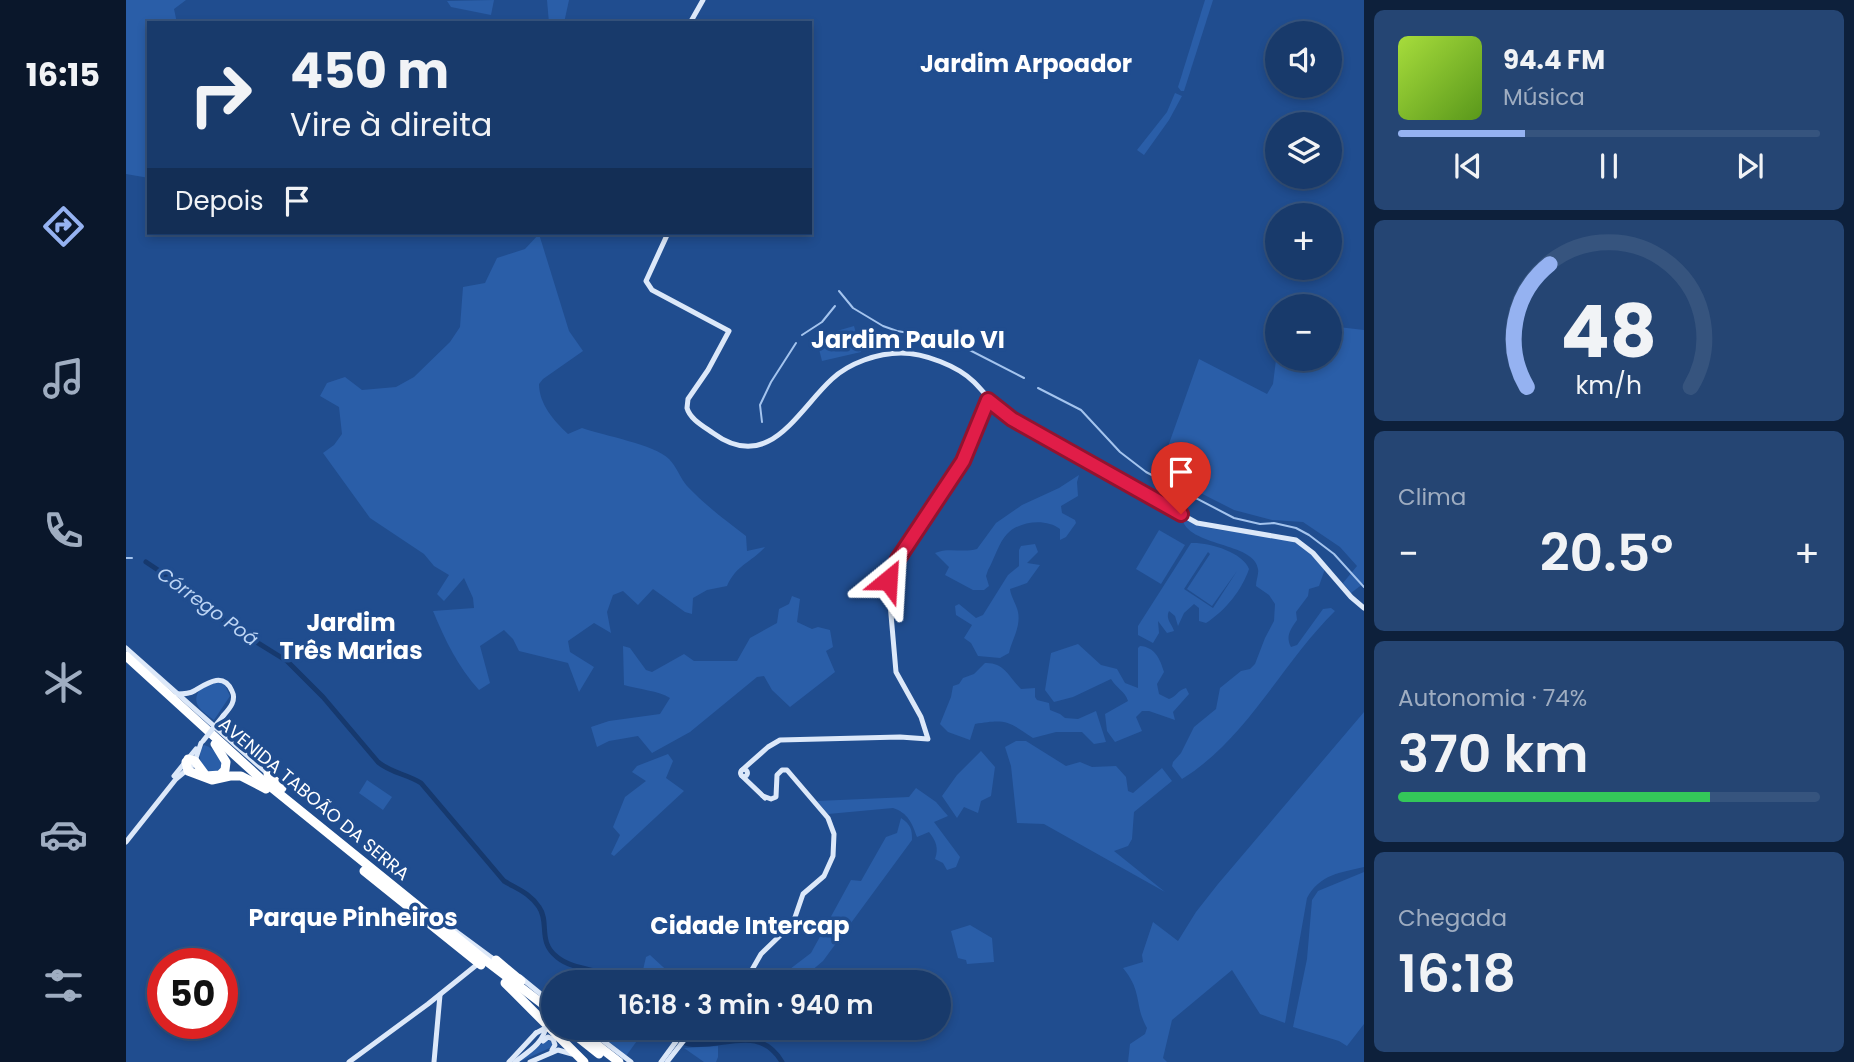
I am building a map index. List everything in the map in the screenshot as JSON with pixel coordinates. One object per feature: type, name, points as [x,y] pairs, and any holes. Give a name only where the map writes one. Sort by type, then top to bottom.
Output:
[{"type":"highway","points":[[126,656],[149,670]]},
{"type":"highway","name":"AVENIDA TABOÃO DA SERRA","points":[[126,656],[332,831],[358,858],[488,960]]},
{"type":"highway","name":"AVENIDA TABOÃO DA SERRA","points":[[126,663],[267,789],[488,960],[505,983],[541,1009]]},
{"type":"highway","points":[[230,741],[265,776]]},
{"type":"highway","points":[[189,764],[206,776],[214,777],[222,773],[226,762],[215,744]]},
{"type":"highway","points":[[189,764],[208,779],[234,775],[245,777],[267,789]]},
{"type":"highway","points":[[488,960],[541,998]]},
{"type":"highway","points":[[505,983],[541,1017]]},
{"type":"highway","points":[[563,1040],[583,1061]]},
{"type":"highway","points":[[582,1040],[610,1062]]},
{"type":"highway","points":[[593,1040],[621,1062]]},
{"type":"main road","points":[[691,21],[703,0]]},
{"type":"main road","points":[[667,235],[646,278],[647,284],[652,290],[729,331],[688,399],[687,411],[722,440],[739,446],[750,446],[777,436],[804,412],[832,379],[854,366],[882,355],[905,353],[941,364],[970,378],[988,400],[1012,419],[1197,523],[1296,540],[1313,553],[1348,594],[1364,608]]},
{"type":"main road","points":[[792,776],[781,776],[778,799],[770,803],[749,785],[745,773],[755,758],[774,743],[785,740],[900,737],[928,739],[921,717],[897,672],[889,574],[963,461],[988,400]]},
{"type":"main road","points":[[126,648],[230,741]]},
{"type":"main road","points":[[126,840],[189,764],[233,699],[228,684],[213,680],[195,690],[177,694]]},
{"type":"main road","points":[[193,707],[192,697],[195,690]]},
{"type":"main road","points":[[185,700],[192,697]]},
{"type":"main road","points":[[750,970],[756,959],[793,923],[803,894],[819,881],[830,867],[834,849],[832,827],[819,806],[787,770],[782,770],[777,775],[776,797],[771,799],[763,796]]},
{"type":"main road","points":[[349,1062],[488,960],[541,996]]},
{"type":"main road","points":[[434,1062],[441,992]]},
{"type":"main road","points":[[430,1003],[438,1011]]},
{"type":"main road","points":[[509,1062],[541,1030]]},
{"type":"main road","points":[[515,1062],[551,1037],[555,1045],[551,1051]]},
{"type":"main road","points":[[537,1045],[541,1038]]},
{"type":"main road","points":[[602,1040],[631,1062]]},
{"type":"main road","points":[[661,1062],[681,1040]]},
{"type":"main road","points":[[667,1062],[681,1040]]},
{"type":"main road","points":[[530,1062],[551,1051],[564,1050],[583,1061]]},
{"type":"shaded area","points":[[126,0],[186,0],[174,9],[177,21],[147,21],[147,178],[126,174]]},
{"type":"shaded area","points":[[494,0],[491,15],[451,7],[447,1]]},
{"type":"shaded area","points":[[547,0],[569,0],[564,21],[549,21]]},
{"type":"shaded area","points":[[1205,0],[1213,0],[1184,91],[1181,91],[1178,87]]},
{"type":"shaded area","points":[[1175,93],[1182,96],[1144,155],[1137,150],[1167,112]]},
{"type":"shaded area","points":[[539,235],[569,331],[583,351],[539,384],[548,412],[568,434],[582,428],[662,454],[672,462],[694,493],[746,536],[747,551],[765,547],[740,568],[727,586],[707,590],[693,598],[692,614],[653,589],[638,605],[623,591],[613,595],[607,612],[611,633],[594,623],[568,641],[570,652],[594,667],[579,692],[568,663],[519,651],[504,630],[480,646],[490,683],[479,690],[453,653],[433,611],[474,608],[473,598],[464,578],[444,601],[437,594],[449,575],[434,566],[424,554],[370,518],[323,453],[334,445],[342,434],[339,407],[320,396],[327,383],[345,377],[362,390],[396,387],[414,377],[450,342],[460,327],[463,287],[485,283],[497,258],[525,249]]},
{"type":"shaded area","points":[[854,326],[861,352],[822,361],[816,337]]},
{"type":"shaded area","points":[[1342,327],[1364,330],[1364,583],[1351,593],[1343,583],[1357,566],[1340,547],[1303,522],[1272,520],[1234,510],[1159,472],[1199,359],[1267,394],[1273,384],[1275,371],[1342,371]]},
{"type":"shaded area","points":[[1079,475],[1078,496],[1061,506],[1062,513],[1076,523],[1066,537],[1060,540],[1060,529],[1048,523],[1018,526],[1004,537],[999,546],[986,576],[989,586],[984,590],[973,590],[945,575],[949,567],[935,553],[977,549],[996,523],[1022,505],[1059,488]]},
{"type":"shaded area","points":[[1182,518],[1210,528],[1282,538],[1304,548],[1325,569],[1319,586],[1309,589],[1308,596],[1296,612],[1297,620],[1289,636],[1291,647],[1297,645],[1323,609],[1331,608],[1335,611],[1226,743],[1182,779],[1172,766],[1173,762],[1181,753],[1194,727],[1216,709],[1220,688],[1241,671],[1250,669],[1255,664],[1274,621],[1275,604],[1269,595],[1256,586],[1258,571],[1254,560],[1246,554],[1196,534],[1187,527]]},
{"type":"shaded area","points":[[1159,530],[1185,545],[1161,584],[1136,569]]},
{"type":"shaded area","points":[[1191,543],[1224,549],[1240,558],[1249,569],[1232,599],[1206,623],[1199,621],[1199,608],[1194,604],[1184,613],[1178,626],[1175,616],[1169,611],[1168,619],[1174,631],[1167,633],[1158,621],[1159,633],[1153,643],[1138,635],[1138,626]],"holes":[[[1208,552],[1210,554],[1187,589],[1212,606],[1237,571],[1213,608],[1184,589]]]},
{"type":"shaded area","points":[[1035,544],[1038,552],[1027,563],[1040,565],[1027,583],[1010,589],[1019,617],[1009,653],[1000,658],[978,656],[971,643],[964,638],[972,625],[956,615],[955,606],[959,604],[976,618],[983,615],[1008,575],[1019,566],[1021,546]]},
{"type":"shaded area","points":[[792,596],[800,599],[797,622],[812,629],[818,627],[830,630],[833,647],[826,651],[835,672],[790,707],[772,690],[764,676],[757,677],[690,732],[652,753],[638,736],[609,741],[597,747],[591,727],[609,721],[660,714],[670,698],[624,685],[623,646],[630,648],[646,670],[652,672],[684,654],[694,661],[737,661],[750,638],[777,623],[779,609],[789,604]]},
{"type":"shaded area","points":[[1078,644],[1101,665],[1117,669],[1125,683],[1138,688],[1138,648],[1145,647],[1153,651],[1164,672],[1157,684],[1159,694],[1169,699],[1186,688],[1189,694],[1173,712],[1175,720],[1142,711],[1136,717],[1142,731],[1115,742],[1107,731],[1105,714],[1128,701],[1111,679],[1073,697],[1054,702],[1045,690],[1051,653]]},
{"type":"shaded area","points":[[985,663],[1002,668],[1021,689],[1035,688],[1037,700],[1049,703],[1050,710],[1065,718],[1078,719],[1096,711],[1106,742],[1094,744],[1082,732],[1056,732],[1033,738],[1012,725],[1000,722],[975,724],[970,740],[948,732],[940,724],[953,686],[974,674]]},
{"type":"shaded area","points":[[217,682],[224,683],[230,696],[214,720],[199,707],[196,699],[200,689]]},
{"type":"shaded area","points":[[1364,712],[1364,867],[1324,879],[1307,898],[1285,1023],[1260,1014],[1232,970],[1172,1020],[1163,1058],[1167,1062],[1128,1062],[1130,1044],[1145,1034],[1147,1028],[1136,991],[1123,968],[1143,962],[1142,955],[1153,922],[1178,941],[1218,884]]},
{"type":"shaded area","points":[[1016,741],[1026,741],[1066,766],[1080,762],[1092,767],[1116,766],[1126,777],[1128,791],[1133,793],[1162,768],[1172,781],[1134,812],[1132,839],[1128,846],[1114,851],[1165,892],[1044,824],[1017,823],[1011,766],[1005,747]]},
{"type":"shaded area","points":[[204,745],[221,758],[224,764],[221,773],[207,773],[205,770],[200,756]]},
{"type":"shaded area","points":[[981,751],[995,767],[991,796],[981,801],[978,813],[964,807],[957,818],[942,796],[957,775]]},
{"type":"shaded area","points":[[668,754],[673,761],[666,778],[684,791],[614,856],[611,854],[620,835],[613,827],[625,797],[646,781],[632,772],[637,766]]},
{"type":"shaded area","points":[[367,780],[392,797],[383,810],[359,793]]},
{"type":"shaded area","points":[[916,788],[936,802],[948,816],[934,822],[960,857],[956,867],[947,870],[943,863],[935,859],[936,845],[929,832],[917,837],[909,819],[898,810],[893,808],[828,814],[817,801],[909,797]]},
{"type":"shaded area","points":[[901,818],[910,828],[912,840],[823,961],[812,970],[789,970],[811,953],[851,880],[861,881],[886,837],[897,833]]},
{"type":"shaded area","points":[[1364,872],[1364,1024],[1347,1046],[1293,1027],[1307,959],[1312,900],[1318,891]]},
{"type":"shaded area","points":[[970,925],[992,938],[994,962],[967,964],[966,960],[958,958],[951,931]]},
{"type":"shaded area","points":[[650,955],[666,970],[643,970],[646,957]]},
{"type":"shaded area","points":[[546,1040],[554,1046],[519,1062]]},
{"type":"shaded area","points":[[607,1040],[638,1040],[626,1056]]},
{"type":"shaded area","points":[[718,1046],[716,1062],[704,1062],[684,1048]]},
{"type":"waterway","points":[[839,291],[853,308],[883,326],[950,340],[1024,378]]},
{"type":"waterway","points":[[802,335],[822,322],[835,306]]},
{"type":"waterway","points":[[762,422],[760,405],[796,343]]},
{"type":"waterway","points":[[1038,388],[1081,410],[1120,452],[1146,472],[1234,518],[1260,524],[1274,523],[1296,528],[1309,535],[1334,554],[1364,587]]},
{"type":"waterway","name":"Córrego Poá","points":[[126,558],[132,558]]},
{"type":"waterway","name":"Córrego Poá","points":[[146,562],[229,625],[287,661],[323,697],[378,762],[421,783],[504,881],[532,898],[542,913],[545,938],[551,951],[564,962],[592,970]]},
{"type":"waterway","name":"Córrego Poá","points":[[677,1040],[702,1045],[740,1040]]},
{"type":"waterway","name":"Córrego Poá","points":[[751,1040],[763,1043],[773,1050],[782,1062]]},
{"type":"district","name":"Jardim Arpoador","points":[[1026,64]]},
{"type":"district","name":"Jardim Paulo VI","points":[[908,340]]},
{"type":"district","name":"Jardim Três Marias","points":[[351,637]]},
{"type":"district","name":"Parque Pinheiros","points":[[353,918]]},
{"type":"district","name":"Cidade Intercap","points":[[750,926]]},
{"type":"route","points":[[888,580],[898,559],[963,461],[988,400],[1012,419],[1181,514]]}]
